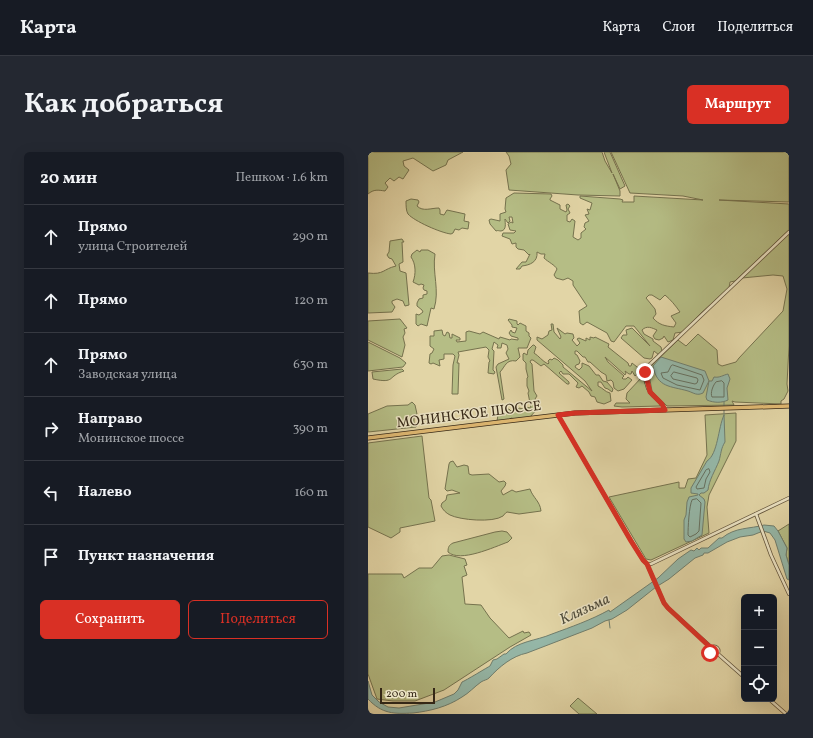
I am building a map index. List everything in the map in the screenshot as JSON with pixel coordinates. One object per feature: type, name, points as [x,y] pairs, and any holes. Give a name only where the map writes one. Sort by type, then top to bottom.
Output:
[{"type":"main road","name":"МОНИНСКОЕ ШОССЕ","points":[[368,438],[575,413],[789,406]]},
{"type":"street","points":[[665,410],[662,404],[650,392],[646,378],[646,369],[789,232]]},
{"type":"street","points":[[558,415],[637,551],[647,564],[664,603],[711,648],[711,654],[718,654],[741,674]]},
{"type":"street","points":[[647,564],[650,564],[789,498]]},
{"type":"street","points":[[756,514],[771,555],[789,594]]},
{"type":"street","points":[[711,648],[714,646],[718,647],[718,654]]},
{"type":"street","points":[[772,702],[786,714]]},
{"type":"green space","points":[[368,152],[463,152],[448,160],[446,165],[433,171],[413,158],[403,161],[404,166],[409,170],[403,179],[399,177],[394,181],[390,178],[385,183],[388,187],[385,191],[378,190],[368,194]]},
{"type":"green space","points":[[506,152],[602,152],[612,173],[604,152],[610,152],[625,186],[620,189],[613,174],[620,191],[620,196],[578,195],[509,190],[506,170],[511,164],[509,156]]},
{"type":"green space","points":[[611,152],[789,152],[789,202],[719,200],[789,204],[789,230],[735,281],[730,282],[729,288],[701,313],[683,332],[675,333],[673,340],[668,342],[664,336],[659,340],[655,339],[653,336],[657,330],[648,327],[642,330],[644,334],[653,339],[653,341],[661,347],[662,351],[659,355],[654,351],[652,358],[650,359],[644,358],[621,338],[623,335],[627,335],[626,330],[632,328],[650,346],[634,326],[626,326],[614,342],[611,341],[607,333],[587,322],[583,325],[580,323],[579,311],[587,306],[573,285],[573,281],[568,278],[563,280],[556,278],[554,275],[557,269],[544,258],[545,254],[537,252],[535,261],[528,265],[522,266],[520,269],[516,269],[522,262],[526,262],[530,254],[529,255],[524,250],[518,249],[516,247],[516,243],[512,244],[510,239],[502,236],[503,233],[514,233],[516,231],[510,230],[508,224],[511,222],[513,223],[512,217],[509,217],[510,221],[508,223],[505,219],[505,228],[501,231],[496,231],[490,224],[489,220],[500,221],[500,214],[506,212],[506,198],[514,193],[551,194],[552,196],[550,200],[560,205],[560,209],[566,212],[566,205],[568,204],[570,206],[568,209],[570,213],[567,215],[567,221],[570,222],[572,219],[575,221],[573,237],[578,240],[581,238],[581,233],[586,229],[584,227],[585,223],[589,221],[585,215],[589,214],[587,209],[590,210],[592,203],[580,198],[580,196],[620,199],[623,200],[622,202],[634,202],[634,196],[703,200],[683,196],[630,193]],"holes":[[[649,295],[652,295],[660,300],[665,295],[680,312],[671,316],[676,323],[674,327],[662,325],[653,318],[656,314],[655,309],[646,298]]]},
{"type":"green space","points":[[411,199],[418,200],[419,202],[417,206],[422,209],[439,208],[440,214],[444,215],[447,210],[465,214],[464,221],[469,222],[468,229],[455,229],[451,234],[422,223],[407,213],[406,201]]},
{"type":"green space","points":[[789,232],[788,391],[784,399],[781,401],[781,404],[732,401],[734,405],[667,406],[652,391],[648,369],[678,340],[686,346],[698,334],[717,350],[718,364],[722,366],[736,362],[783,311],[787,289],[783,276],[773,275],[742,278]]},
{"type":"green space","points":[[402,239],[404,242],[402,242],[403,262],[399,264],[400,271],[406,273],[409,305],[405,306],[403,301],[397,299],[392,301],[395,307],[392,312],[368,313],[368,273],[377,273],[396,266],[392,259],[387,255],[389,252],[390,241]]},
{"type":"green space","points":[[417,250],[420,252],[421,250],[428,250],[435,254],[434,268],[436,302],[434,309],[431,308],[427,326],[421,324],[418,326],[416,324],[416,314],[419,315],[423,312],[417,306],[417,303],[419,299],[423,298],[423,295],[427,294],[427,291],[423,288],[424,285],[419,285],[413,282],[415,269],[411,257]]},
{"type":"green space","points":[[400,319],[407,328],[404,329],[405,333],[403,337],[405,345],[402,357],[368,340],[368,321]]},
{"type":"green space","points":[[508,320],[517,321],[518,325],[520,323],[526,326],[526,331],[529,333],[531,338],[527,348],[518,348],[520,357],[516,361],[508,362],[500,372],[504,399],[502,400],[496,367],[498,364],[509,359],[506,353],[508,349],[507,345],[502,343],[501,348],[497,348],[498,345],[494,342],[492,349],[494,351],[494,374],[488,373],[490,361],[488,357],[489,350],[486,347],[458,352],[458,394],[452,394],[453,365],[455,356],[453,354],[444,354],[444,359],[439,360],[440,366],[429,363],[430,354],[434,349],[430,346],[430,336],[434,336],[434,331],[442,330],[443,335],[445,336],[447,332],[449,333],[450,338],[452,338],[452,334],[460,338],[460,340],[456,340],[457,342],[466,341],[466,332],[469,331],[480,334],[483,332],[499,339],[500,337],[510,340],[518,340],[518,338],[511,336],[509,333],[511,330],[515,333],[517,328],[512,327]]},
{"type":"green space","points":[[551,324],[553,324],[554,332],[560,339],[561,337],[557,328],[565,334],[573,334],[574,338],[572,340],[577,346],[580,343],[577,339],[579,338],[586,341],[586,338],[590,340],[590,337],[595,337],[609,344],[608,347],[628,363],[629,366],[631,366],[632,363],[641,370],[635,376],[632,371],[631,374],[629,374],[625,371],[625,375],[605,357],[608,362],[624,376],[622,378],[623,379],[628,377],[632,380],[624,389],[618,391],[614,388],[611,380],[607,381],[606,375],[588,362],[585,357],[575,351],[575,354],[580,361],[575,367],[579,370],[582,367],[582,363],[589,366],[596,375],[599,375],[603,381],[607,382],[613,389],[612,392],[605,388],[601,382],[598,382],[598,386],[610,393],[611,401],[604,404],[597,402],[595,397],[591,396],[582,386],[579,388],[576,387],[578,383],[569,374],[563,374],[561,371],[559,373],[569,382],[569,384],[567,384],[544,364],[541,366],[531,360],[534,391],[537,396],[535,399],[538,408],[530,417],[517,419],[511,418],[509,420],[497,421],[498,415],[505,415],[502,412],[504,409],[509,409],[511,411],[519,408],[523,409],[525,407],[531,408],[527,386],[528,377],[526,363],[523,360],[523,354],[524,353],[527,355],[528,350],[533,345],[536,347],[534,353],[544,361],[548,364],[550,359],[552,360],[554,358],[558,360],[563,367],[592,391],[585,381],[537,340],[537,337],[542,339],[548,335],[549,331],[552,330]]},
{"type":"green space","points":[[368,342],[400,358],[406,363],[403,367],[368,371]]},
{"type":"green space","points":[[402,369],[404,371],[388,380],[373,379],[372,372]]},
{"type":"green space","points":[[642,377],[650,394],[660,403],[660,406],[614,406],[616,403],[630,403],[626,399],[627,393]]},
{"type":"green space","points":[[412,402],[415,405],[417,414],[414,416],[414,423],[417,425],[416,427],[368,432],[368,414],[387,406],[408,405]]},
{"type":"green space","points":[[736,413],[736,441],[709,495],[707,507],[709,533],[651,560],[646,559],[609,497],[679,482],[679,488],[685,488],[688,479],[696,478],[707,455],[705,415]]},
{"type":"green space","points":[[422,436],[429,498],[431,500],[435,521],[400,528],[400,532],[391,538],[368,527],[368,443]]},
{"type":"green space","points":[[453,461],[457,467],[464,465],[468,466],[469,474],[489,474],[499,482],[504,481],[506,483],[501,491],[503,495],[512,490],[516,492],[530,489],[541,511],[519,514],[507,512],[503,516],[492,520],[461,518],[449,514],[441,506],[442,503],[446,500],[447,495],[460,493],[452,490],[447,491],[445,489],[449,464]]},
{"type":"green space","points":[[789,524],[789,565],[786,555],[787,548],[778,531]]},
{"type":"green space","points":[[502,531],[507,532],[512,538],[508,542],[469,555],[453,555],[448,552],[449,546],[453,543]]},
{"type":"green space","points":[[449,555],[465,559],[467,565],[464,566],[467,575],[462,577],[465,604],[481,605],[490,618],[509,638],[523,631],[524,633],[529,632],[531,635],[444,690],[415,701],[377,699],[368,674],[368,574],[402,574],[404,578],[419,568],[432,568],[442,556]]},
{"type":"green space","points":[[578,698],[597,714],[579,714],[570,706]]},
{"type":"water","points":[[661,357],[705,371],[709,381],[703,393],[696,394],[671,387],[661,382],[655,373],[653,366]]},
{"type":"water","points":[[728,374],[730,379],[727,388],[728,400],[723,402],[712,402],[707,400],[706,397],[709,381],[712,381],[714,377],[720,377]]},
{"type":"water","points":[[724,415],[725,442],[708,490],[699,495],[705,502],[702,535],[692,541],[686,542],[684,539],[684,520],[687,502],[689,497],[698,495],[691,493],[691,488],[707,461],[711,458],[716,447]]},
{"type":"water","points":[[764,525],[774,526],[787,548],[786,555],[789,565],[789,580],[787,579],[775,540],[770,533],[763,531],[753,535],[740,537],[695,558],[627,610],[612,619],[511,659],[501,666],[488,679],[481,682],[465,695],[450,703],[426,711],[394,713],[378,708],[368,699],[368,681],[372,695],[379,702],[388,707],[399,708],[435,702],[454,694],[462,682],[490,666],[493,660],[506,654],[516,646],[574,626],[609,610],[610,612],[658,578],[678,559],[691,550],[694,551],[697,548],[699,550],[701,548],[708,548],[719,538],[722,538],[732,532]]},
{"type":"waterway","points":[[724,410],[724,415]]},
{"type":"waterway","points":[[609,620],[610,628]]},
{"type":"route","points":[[645,372],[650,392],[662,404],[665,410],[575,413],[558,415],[631,541],[647,564],[664,603],[676,617],[711,648],[710,653]]},
{"type":"water label","name":"Клязьма","points":[[585,610]]}]
